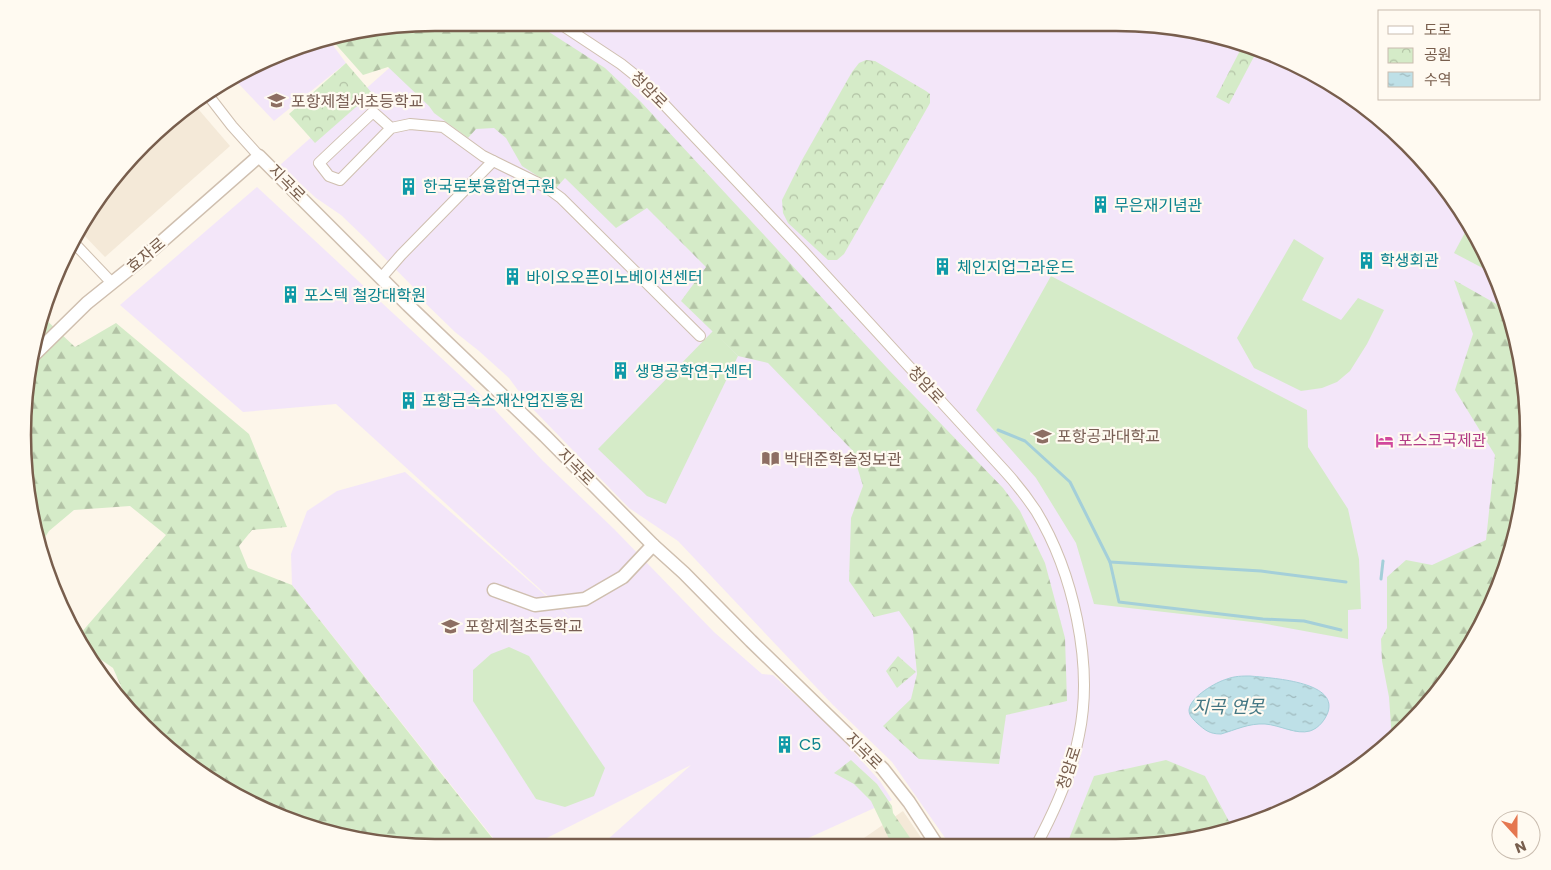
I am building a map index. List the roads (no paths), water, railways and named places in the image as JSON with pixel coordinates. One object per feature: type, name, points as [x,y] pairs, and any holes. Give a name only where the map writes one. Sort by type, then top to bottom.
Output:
[{"type":"street","name":"청암로","points":[[571,31],[621,64],[641,80],[804,252],[1004,468],[1036,512],[1059,560],[1075,611],[1084,685],[1080,734],[1070,768],[1049,822],[1040,839]]},
{"type":"street","name":"지곡로","points":[[211,99],[259,156],[381,278],[545,436],[653,545],[684,573],[883,770],[933,839]]},
{"type":"street","points":[[391,128],[373,112],[319,163],[329,176],[340,180],[391,128],[410,124],[443,127],[459,140],[494,161],[546,187],[561,198],[700,336]]},
{"type":"street","name":"효자로","points":[[41,348],[87,303],[200,209],[259,156]]},
{"type":"street","points":[[381,278],[401,254],[494,161]]},
{"type":"street","points":[[77,248],[112,283]]},
{"type":"street","points":[[494,590],[535,605],[585,599],[623,577],[653,545]]},
{"type":"water","name":"지곡 연못","points":[[1250,676],[1286,680],[1313,688],[1323,694],[1328,702],[1328,712],[1325,718],[1316,728],[1305,732],[1259,724],[1221,734],[1208,731],[1192,717],[1189,710],[1190,705],[1204,691],[1230,678]]},
{"type":"waterway","points":[[998,430],[1025,441],[1070,482],[1110,562],[1119,602],[1263,619],[1304,621],[1341,630]]},
{"type":"waterway","points":[[1381,579],[1383,561]]},
{"type":"waterway","points":[[1110,562],[1261,571],[1346,582]]},
{"type":"place","name":"포항제철서초등학교","points":[[277,101]]},
{"type":"place","name":"한국로봇융합연구원","points":[[409,186]]},
{"type":"place","name":"무은재기념관","points":[[1100,205]]},
{"type":"place","name":"학생회관","points":[[1366,260]]},
{"type":"place","name":"체인지업그라운드","points":[[943,267]]},
{"type":"place","name":"바이오오픈이노베이션센터","points":[[512,277]]},
{"type":"place","name":"포스텍 철강대학원","points":[[290,295]]},
{"type":"place","name":"생명공학연구센터","points":[[621,371]]},
{"type":"place","name":"포항금속소재산업진흥원","points":[[408,400]]},
{"type":"place","name":"포항공과대학교","points":[[1043,436]]},
{"type":"place","name":"포스코국제관","points":[[1384,440]]},
{"type":"place","name":"박태준학술정보관","points":[[770,459]]},
{"type":"place","name":"포항제철초등학교","points":[[451,626]]},
{"type":"place","name":"C5","points":[[785,744]]}]
